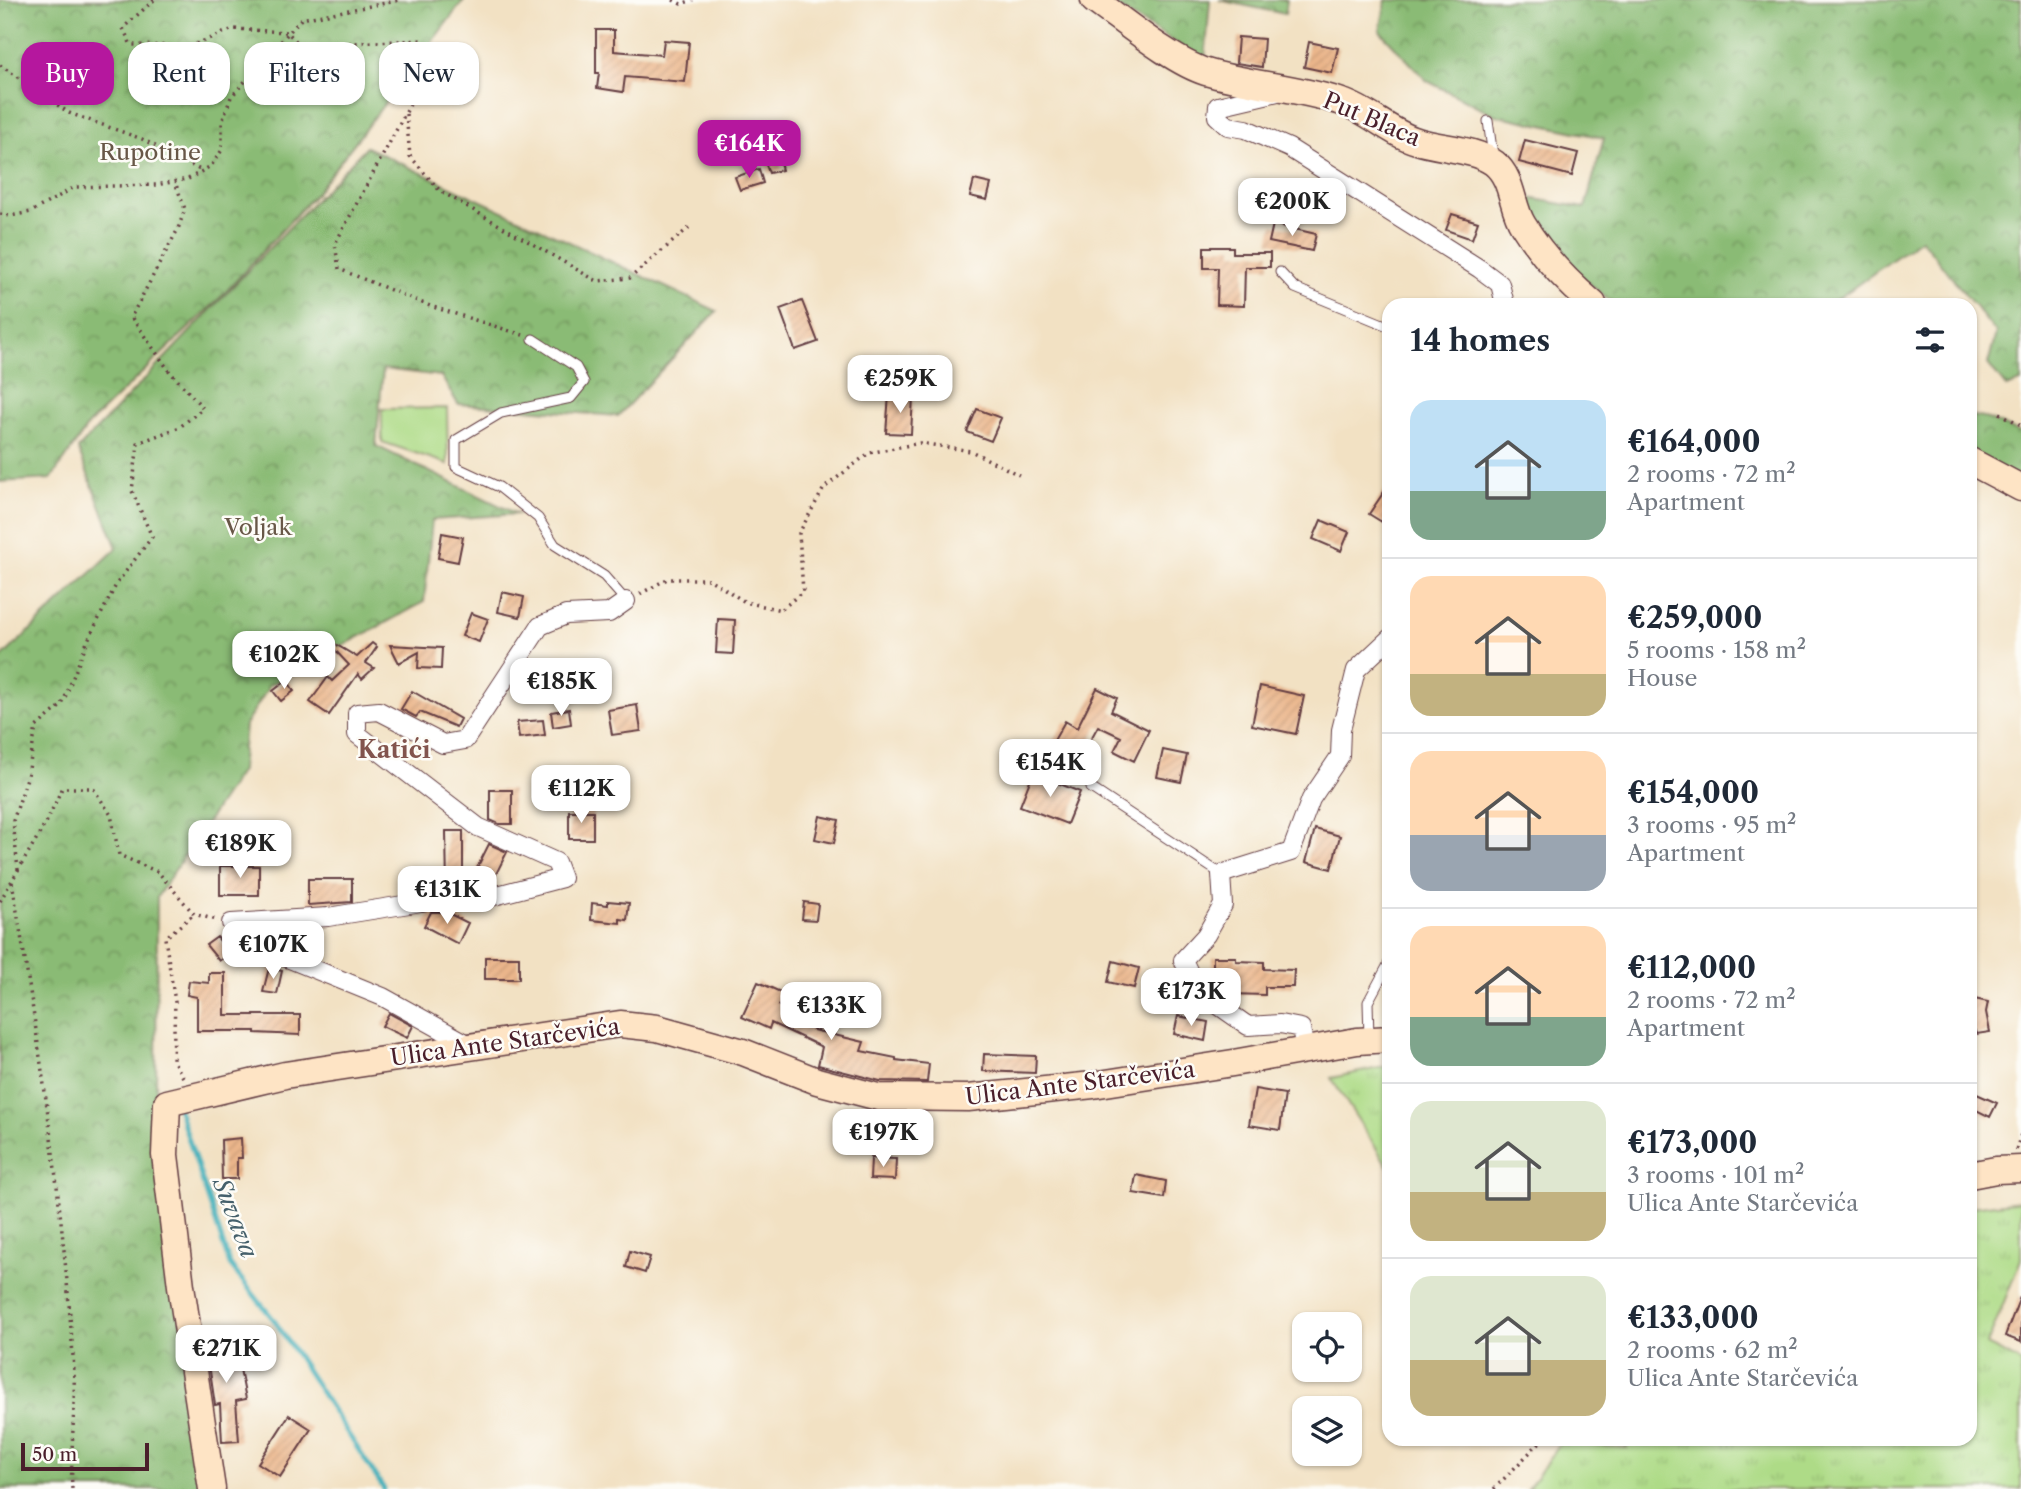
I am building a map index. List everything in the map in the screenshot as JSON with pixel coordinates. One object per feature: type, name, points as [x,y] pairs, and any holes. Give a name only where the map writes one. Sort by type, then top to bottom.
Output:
[{"type":"street","name":"Put Blaca","points":[[1094,0],[1183,62],[1205,72],[1345,102],[1415,141],[1485,158],[1495,164]]},
{"type":"street","points":[[1292,89],[1219,106],[1217,116],[1228,126],[1245,129],[1289,148],[1480,269],[1500,284],[1504,298]]},
{"type":"street","points":[[1495,164],[1510,187],[1521,222],[1544,257],[1587,298]]},
{"type":"street","points":[[1977,465],[2021,488]]},
{"type":"street","points":[[231,923],[328,917],[428,901],[475,901],[562,878],[556,862],[478,827],[357,734],[357,713],[379,711],[443,744],[464,740],[540,626],[566,615],[609,613],[626,601]]},
{"type":"street","points":[[1305,1050],[1301,1028],[1280,1024],[1248,1026],[1198,991],[1183,960],[1206,935],[1223,905],[1221,874],[1291,852],[1311,799],[1340,756],[1341,730],[1356,670],[1382,646]]},
{"type":"street","points":[[231,923],[248,942],[383,997],[473,1047]]},
{"type":"street","name":"Ulica Ante Starčevića","points":[[183,1099],[285,1075],[620,1024],[657,1027],[743,1052],[817,1081],[878,1097],[968,1098],[1093,1085],[1379,1040]]},
{"type":"street","points":[[183,1099],[165,1155],[183,1300],[212,1489]]},
{"type":"street","points":[[1977,1174],[2021,1169]]},
{"type":"lane","points":[[1488,121],[1495,164]]},
{"type":"lane","points":[[1280,272],[1295,288],[1382,324]]},
{"type":"lane","points":[[533,338],[576,367],[584,382],[571,398],[501,413],[456,440],[456,467],[499,487],[538,518],[555,545],[604,576],[626,601]]},
{"type":"lane","points":[[1091,788],[1221,874]]},
{"type":"lane","points":[[1379,1040],[1368,1002],[1382,976]]},
{"type":"path","points":[[154,0],[123,28],[131,45],[191,46],[233,29],[287,32],[300,45],[423,40],[433,53],[419,88],[335,244],[339,269],[430,306],[533,338]]},
{"type":"path","points":[[0,214],[10,216],[31,212],[75,187],[156,185],[188,179],[211,166],[222,150],[222,122],[231,97],[301,19],[402,0]]},
{"type":"path","points":[[673,0],[681,4],[693,0]]},
{"type":"path","points":[[0,65],[69,113],[142,139],[202,171]]},
{"type":"path","points":[[405,112],[410,156],[440,191],[597,281],[630,278],[691,226]]},
{"type":"path","points":[[18,870],[13,821],[28,775],[36,727],[62,705],[87,642],[117,583],[152,537],[132,491],[138,443],[180,427],[202,408],[170,372],[131,317],[178,229],[185,209],[175,182]]},
{"type":"path","points":[[2000,413],[2021,425]]},
{"type":"path","points":[[626,601],[667,579],[709,579],[745,602],[781,610],[803,591],[799,533],[824,488],[869,453],[920,443],[971,451],[1019,475]]},
{"type":"path","points":[[0,901],[47,821],[62,788],[93,788],[111,816],[119,855],[158,872],[194,914],[231,923]]},
{"type":"path","points":[[12,881],[56,1168],[74,1360],[70,1455],[72,1489]]},
{"type":"path","points":[[183,1099],[173,1060],[175,1002],[165,938],[194,914]]},
{"type":"path","points":[[1494,1489],[1536,1446]]},
{"type":"green space","name":"Rupotine","points":[[0,0],[464,0],[432,42],[379,42],[379,105],[383,105],[315,194],[222,296],[89,424],[51,479],[0,482]]},
{"type":"green space","points":[[1106,0],[1210,0],[1205,61]]},
{"type":"green space","points":[[1219,0],[1287,0],[1285,14]]},
{"type":"green space","points":[[1386,0],[2021,0],[2021,382],[2006,387],[1988,364],[1996,333],[1977,309],[1977,298],[1968,298],[1921,239],[1839,298],[1607,298],[1565,265],[1533,225],[1523,197],[1585,208],[1604,138],[1495,115],[1427,81],[1380,31]]},
{"type":"green space","name":"Voljak","points":[[366,147],[717,311],[618,416],[458,404],[441,376],[383,369],[376,446],[517,514],[432,520],[424,602],[270,685],[245,725],[241,771],[157,897],[156,1104],[204,1489],[0,1489],[0,659],[117,548],[78,449]]},
{"type":"green space","points":[[447,408],[448,464],[382,442],[382,409]]},
{"type":"green space","points":[[1977,417],[2021,433],[2021,482],[1977,459]]},
{"type":"green space","points":[[1382,1068],[1382,1157],[1331,1078]]},
{"type":"green space","points":[[2021,1201],[2021,1259],[1987,1345],[2021,1362],[2021,1489],[1528,1489],[1558,1446],[1977,1446],[1977,1206]]},
{"type":"building","points":[[596,30],[614,30],[614,51],[662,55],[664,40],[689,42],[685,82],[625,77],[623,92],[597,88],[599,73],[596,73]]},
{"type":"building","points":[[1238,37],[1264,39],[1262,67],[1236,63]]},
{"type":"building","points":[[1309,42],[1338,48],[1332,73],[1304,67]]},
{"type":"building","points":[[772,128],[782,170],[769,173],[755,134]]},
{"type":"building","points":[[1525,140],[1578,153],[1572,176],[1519,162]]},
{"type":"building","points":[[759,169],[763,183],[740,190],[735,177]]},
{"type":"building","points":[[974,180],[991,184],[987,200],[970,196]]},
{"type":"building","points":[[1452,214],[1478,222],[1472,239],[1446,230]]},
{"type":"building","points":[[1273,224],[1316,234],[1312,251],[1269,242]]},
{"type":"building","points":[[1204,247],[1233,247],[1233,253],[1270,253],[1270,267],[1245,267],[1244,306],[1217,305],[1218,268],[1204,268]]},
{"type":"building","points":[[802,301],[818,342],[795,350],[780,309]]},
{"type":"building","points":[[889,395],[913,396],[911,434],[886,433]]},
{"type":"building","points":[[977,409],[1001,418],[991,441],[967,432]]},
{"type":"building","points":[[1382,495],[1382,522],[1369,514]]},
{"type":"building","points":[[1321,520],[1349,532],[1341,551],[1313,539]]},
{"type":"building","points":[[442,533],[463,537],[458,562],[438,558]]},
{"type":"building","points":[[502,592],[524,597],[520,617],[498,612]]},
{"type":"building","points":[[471,613],[488,619],[479,642],[462,636]]},
{"type":"building","points":[[718,619],[735,620],[733,654],[716,653]]},
{"type":"building","points":[[372,643],[377,647],[366,663],[374,668],[362,679],[358,674],[329,715],[310,702],[328,677],[332,681],[349,665],[333,648],[335,644],[357,657]]},
{"type":"building","points":[[390,645],[442,648],[441,669],[418,668],[419,652],[399,663]]},
{"type":"building","points":[[287,680],[294,691],[281,701],[273,691]]},
{"type":"building","points":[[1260,686],[1304,696],[1296,734],[1252,725]]},
{"type":"building","points":[[1097,688],[1117,698],[1111,711],[1149,730],[1134,761],[1114,751],[1121,737],[1098,726],[1080,759],[1052,744],[1065,721],[1077,728]]},
{"type":"building","points":[[412,691],[460,719],[456,727],[420,712],[416,717],[401,709]]},
{"type":"building","points":[[637,705],[641,731],[612,735],[608,710]]},
{"type":"building","points":[[569,709],[571,724],[553,727],[551,712]]},
{"type":"building","points":[[543,720],[545,735],[519,738],[517,722]]},
{"type":"building","points":[[1163,750],[1187,755],[1181,782],[1157,777]]},
{"type":"building","points":[[1033,773],[1080,792],[1067,824],[1020,806]]},
{"type":"building","points":[[490,790],[512,790],[512,824],[499,824],[490,820]]},
{"type":"building","points":[[569,811],[593,811],[593,839],[569,839]]},
{"type":"building","points":[[820,816],[839,820],[834,843],[815,839]]},
{"type":"building","points":[[1315,829],[1340,836],[1331,869],[1306,862]]},
{"type":"building","points":[[446,831],[463,831],[463,889],[447,889]]},
{"type":"building","points":[[489,844],[507,852],[495,876],[477,868]]},
{"type":"building","points":[[220,866],[259,866],[259,895],[220,895]]},
{"type":"building","points":[[308,879],[352,879],[352,902],[308,905]]},
{"type":"building","points":[[608,901],[629,903],[627,920],[620,919],[620,923],[591,920],[592,903],[608,905]]},
{"type":"building","points":[[804,902],[818,904],[816,920],[802,919]]},
{"type":"building","points":[[431,912],[446,912],[468,923],[458,944],[424,926]]},
{"type":"building","points":[[217,937],[230,953],[219,961],[206,945]]},
{"type":"building","points":[[485,957],[519,957],[519,979],[485,979]]},
{"type":"building","points":[[1213,957],[1236,957],[1236,961],[1264,962],[1264,969],[1294,970],[1293,987],[1265,987],[1265,995],[1231,994],[1232,976],[1213,976]]},
{"type":"building","points":[[1113,961],[1139,968],[1134,988],[1108,982]]},
{"type":"building","points":[[269,968],[282,971],[277,994],[263,992]]},
{"type":"building","points":[[209,973],[225,973],[225,1015],[300,1015],[300,1035],[255,1031],[197,1031],[197,997],[187,995],[189,981],[209,983]]},
{"type":"building","points":[[758,982],[785,994],[779,1006],[816,1024],[813,1030],[864,1042],[861,1051],[896,1060],[929,1064],[927,1082],[880,1081],[818,1065],[822,1047],[771,1023],[769,1029],[742,1017]]},
{"type":"building","points":[[1977,1000],[1988,1002],[1986,1012],[1990,1032],[1977,1034]]},
{"type":"building","points":[[389,1013],[413,1026],[407,1038],[382,1026]]},
{"type":"building","points":[[1178,1016],[1208,1022],[1205,1041],[1174,1034]]},
{"type":"building","points":[[984,1054],[1036,1056],[1035,1073],[983,1071]]},
{"type":"building","points":[[1255,1089],[1285,1094],[1280,1130],[1249,1125]]},
{"type":"building","points":[[1977,1094],[1997,1103],[1990,1117],[1977,1110]]},
{"type":"building","points":[[241,1138],[242,1158],[237,1158],[237,1179],[222,1179],[221,1140]]},
{"type":"building","points":[[871,1158],[896,1159],[895,1180],[870,1179]]},
{"type":"building","points":[[1136,1175],[1166,1181],[1164,1198],[1133,1193]]},
{"type":"building","points":[[630,1251],[650,1257],[645,1273],[626,1267]]},
{"type":"building","points":[[2021,1297],[2021,1342],[2005,1336]]},
{"type":"building","points":[[234,1339],[246,1399],[236,1401],[239,1441],[222,1442],[220,1404],[215,1405],[206,1344]]},
{"type":"building","points":[[289,1415],[311,1429],[280,1477],[258,1463]]},
{"type":"waterway","name":"Suvava","points":[[178,1107],[230,1265],[274,1320],[384,1489]]},
{"type":"district","name":"Katići","points":[[394,750]]}]
